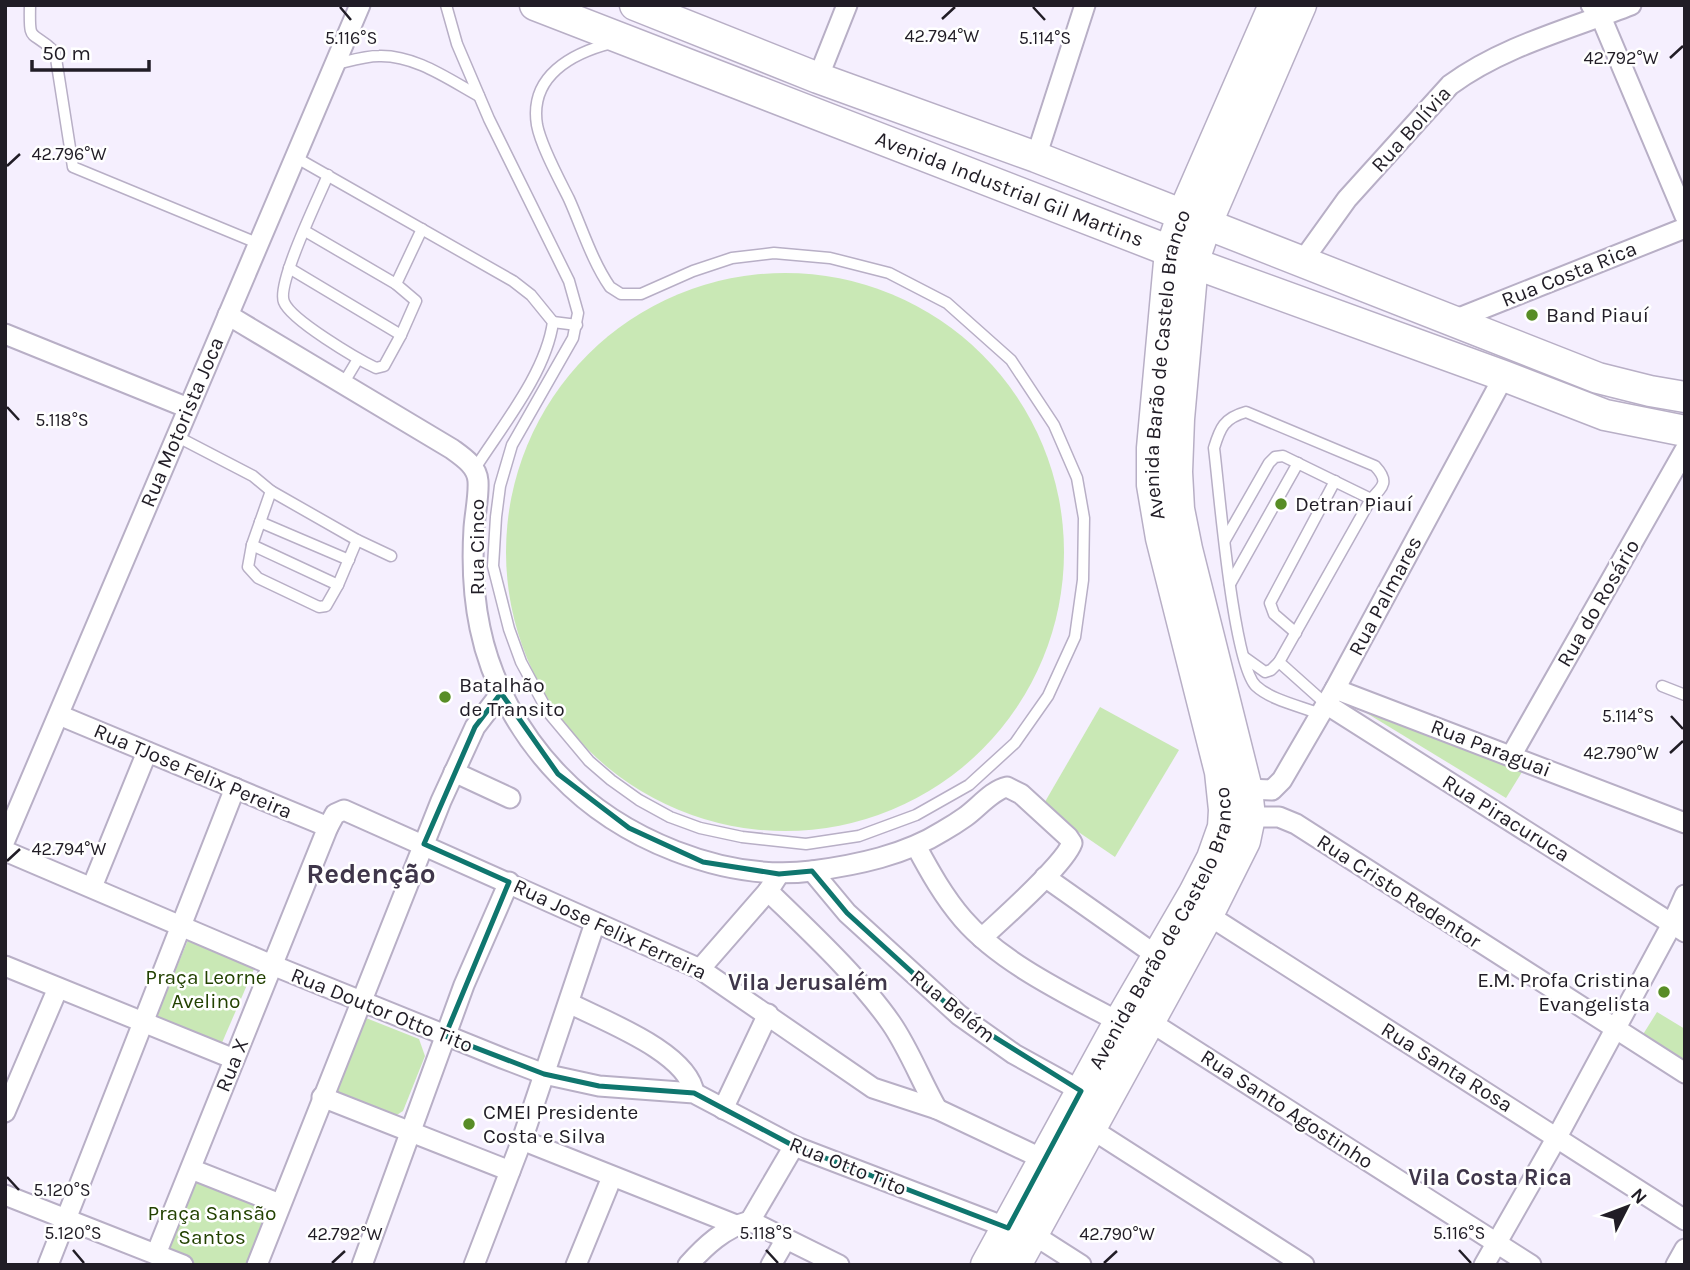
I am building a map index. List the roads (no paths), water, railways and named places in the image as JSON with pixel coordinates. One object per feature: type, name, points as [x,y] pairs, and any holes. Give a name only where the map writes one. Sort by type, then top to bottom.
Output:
[{"type":"main road","name":"Avenida Industrial Gil Martins","points":[[535,5],[1182,257],[1605,415],[1685,431]]},
{"type":"main road","name":"Avenida Industrial Gil Martins","points":[[635,5],[818,78],[1036,157],[1598,378],[1685,397]]},
{"type":"main road","name":"Avenida Barão de Castelo Branco","points":[[1016,1265],[1021,1231],[1045,1160],[1081,1091],[1194,893],[1220,838],[1224,810],[1220,772],[1161,538],[1152,485],[1152,448],[1182,257],[1274,5]]},
{"type":"main road","name":"Avenida Barão de Castelo Branco","points":[[1194,221],[1301,5]]},
{"type":"main road","name":"Avenida Barão de Castelo Branco","points":[[986,1265],[1021,1231],[1090,1128],[1208,915],[1245,841],[1248,803],[1179,509],[1177,472],[1182,257]]},
{"type":"street","name":"Rua Motorista Joca","points":[[6,850],[59,715],[176,435],[360,5]]},
{"type":"street","points":[[818,78],[847,5]]},
{"type":"street","points":[[1036,157],[1085,5]]},
{"type":"street","name":"Rua Bolívia","points":[[1301,263],[1347,199],[1450,85],[1468,72],[1505,53],[1596,11],[1630,5]]},
{"type":"street","points":[[1596,11],[1685,216]]},
{"type":"street","name":"Rua Costa Rica","points":[[1454,320],[1685,228]]},
{"type":"street","name":"Rua Cinco","points":[[228,315],[466,458],[478,480],[473,542],[476,601],[490,666],[501,693],[519,723],[558,774],[603,811],[629,828],[703,862],[779,874]]},
{"type":"street","points":[[5,334],[188,408]]},
{"type":"street","name":"Rua Palmares","points":[[1248,803],[1275,789],[1327,702],[1504,376]]},
{"type":"street","name":"Rua do Rosário","points":[[1511,756],[1685,450]]},
{"type":"street","points":[[257,1265],[454,772],[475,727],[501,693]]},
{"type":"street","name":"Rua Paraguai","points":[[1327,702],[1511,756],[1685,823]]},
{"type":"street","name":"Rua Piracuruca","points":[[1327,702],[1678,928]]},
{"type":"street","name":"Rua TJose Felix Pereira","points":[[59,715],[328,827]]},
{"type":"street","points":[[92,887],[147,752]]},
{"type":"street","points":[[454,772],[510,798]]},
{"type":"street","points":[[700,969],[768,891],[779,874],[848,865],[916,846],[966,817],[1007,786],[1021,794],[1072,841],[1070,850],[1045,877],[982,938]]},
{"type":"street","points":[[48,1265],[234,788]]},
{"type":"street","name":"Rua Cristo Redentor","points":[[1248,803],[1296,824],[1685,1073]]},
{"type":"street","name":"Rua Jose Felix Ferreira","points":[[328,827],[337,812],[350,811],[700,969],[873,1088],[937,1109],[1045,1160]]},
{"type":"street","name":"Rua X","points":[[156,1254],[328,827]]},
{"type":"street","points":[[916,846],[949,902],[982,938],[1040,978],[1119,1023]]},
{"type":"street","name":"Rua Doutor Otto Tito","points":[[6,850],[272,965],[544,1074],[599,1086],[694,1093]]},
{"type":"street","name":"Rua Belém","points":[[812,871],[856,921],[959,1014],[986,1036],[1081,1091]]},
{"type":"street","points":[[1045,877],[1157,956]]},
{"type":"street","points":[[362,1265],[464,985],[509,882]]},
{"type":"street","points":[[768,891],[809,931],[881,1010],[901,1039],[937,1109]]},
{"type":"street","points":[[1484,1265],[1615,1029],[1678,928],[1685,895]]},
{"type":"street","name":"Rua Santa Rosa","points":[[1208,915],[1685,1220]]},
{"type":"street","points":[[474,1265],[522,1140],[595,922]]},
{"type":"street","points":[[5,966],[234,1059]]},
{"type":"street","points":[[5,1112],[58,988]]},
{"type":"street","points":[[569,1003],[661,1051],[688,1074],[694,1093]]},
{"type":"street","points":[[723,1108],[768,1014]]},
{"type":"street","name":"Rua Santo Agostinho","points":[[1149,1021],[1531,1265]]},
{"type":"street","name":"Rua Otto Tito","points":[[694,1093],[794,1146],[1021,1231],[1082,1265]]},
{"type":"street","points":[[323,1097],[510,1171]]},
{"type":"street","points":[[1090,1128],[1304,1265]]},
{"type":"street","points":[[522,1140],[612,1177],[786,1239],[839,1265]]},
{"type":"street","points":[[688,1265],[717,1237],[743,1223],[794,1146]]},
{"type":"street","points":[[191,1169],[280,1204]]},
{"type":"street","points":[[576,1265],[612,1177]]},
{"type":"street","points":[[5,1195],[183,1265]]},
{"type":"street","points":[[771,1265],[786,1239]]},
{"type":"street","points":[[1676,1265],[1685,1249]]},
{"type":"lane","points":[[30,5],[29,30],[32,36],[55,52],[73,167],[257,243]]},
{"type":"lane","points":[[446,5],[457,44],[479,96],[569,281],[578,313],[573,338],[512,445],[500,486],[496,517],[493,566],[509,629],[531,684],[548,712],[589,761],[639,800],[670,817],[716,832],[806,844],[859,836],[916,815],[969,785],[1015,743],[1048,696],[1075,637],[1083,580],[1084,518],[1077,478],[1054,425],[1011,360],[947,303],[888,273],[830,258],[774,253],[719,262],[641,294],[621,295],[610,287],[537,128],[536,115],[546,79],[563,64],[583,50],[623,40]]},
{"type":"lane","points":[[335,64],[376,56],[394,57],[428,69],[479,96]]},
{"type":"lane","points":[[295,157],[513,281],[531,295],[553,322],[577,325]]},
{"type":"lane","points":[[305,231],[396,284],[416,302],[384,366],[376,368],[358,359],[301,320],[285,304],[282,295],[289,268],[328,175]]},
{"type":"lane","points":[[396,284],[422,229]]},
{"type":"lane","points":[[289,268],[401,335]]},
{"type":"lane","points":[[474,470],[542,364],[553,322]]},
{"type":"lane","points":[[343,384],[358,359]]},
{"type":"lane","points":[[1244,657],[1265,672],[1279,662],[1371,499],[1384,483],[1383,475],[1375,466],[1245,412],[1231,416],[1220,426],[1214,448],[1230,584],[1244,657],[1248,675],[1255,685],[1267,693],[1327,702]]},
{"type":"lane","points":[[176,435],[253,477],[271,491],[357,540],[391,556]]},
{"type":"lane","points":[[1225,541],[1275,457],[1283,456],[1371,499]]},
{"type":"lane","points":[[1230,584],[1298,463]]},
{"type":"lane","points":[[1296,633],[1274,614],[1270,603],[1335,481]]},
{"type":"lane","points":[[271,491],[252,545],[248,567],[251,573],[270,584],[319,607],[326,606],[338,586],[357,540]]},
{"type":"lane","points":[[260,522],[349,560]]},
{"type":"lane","points":[[252,545],[338,586]]},
{"type":"lane","points":[[1279,662],[1327,702]]},
{"type":"lane","points":[[1662,686],[1685,695]]},
{"type":"place","name":"Band Piauí","points":[[1532,315]]},
{"type":"place","name":"Detran Piauí","points":[[1281,504]]},
{"type":"place","name":"Batalhão de Transito","points":[[445,697]]},
{"type":"place","name":"E.M. Profª Cristina Evangelista","points":[[1664,992]]},
{"type":"place","name":"CMEI Presidente Costa e Silva","points":[[469,1124]]},
{"type":"district","name":"Redenção","points":[[371,873]]},
{"type":"district","name":"Vila Jerusalém","points":[[808,982]]},
{"type":"district","name":"Vila Costa Rica","points":[[1490,1177]]},
{"type":"park label","name":"Praça Leorne Avelino","points":[[206,989]]},
{"type":"park label","name":"Praça Sansão Santos","points":[[212,1225]]}]
